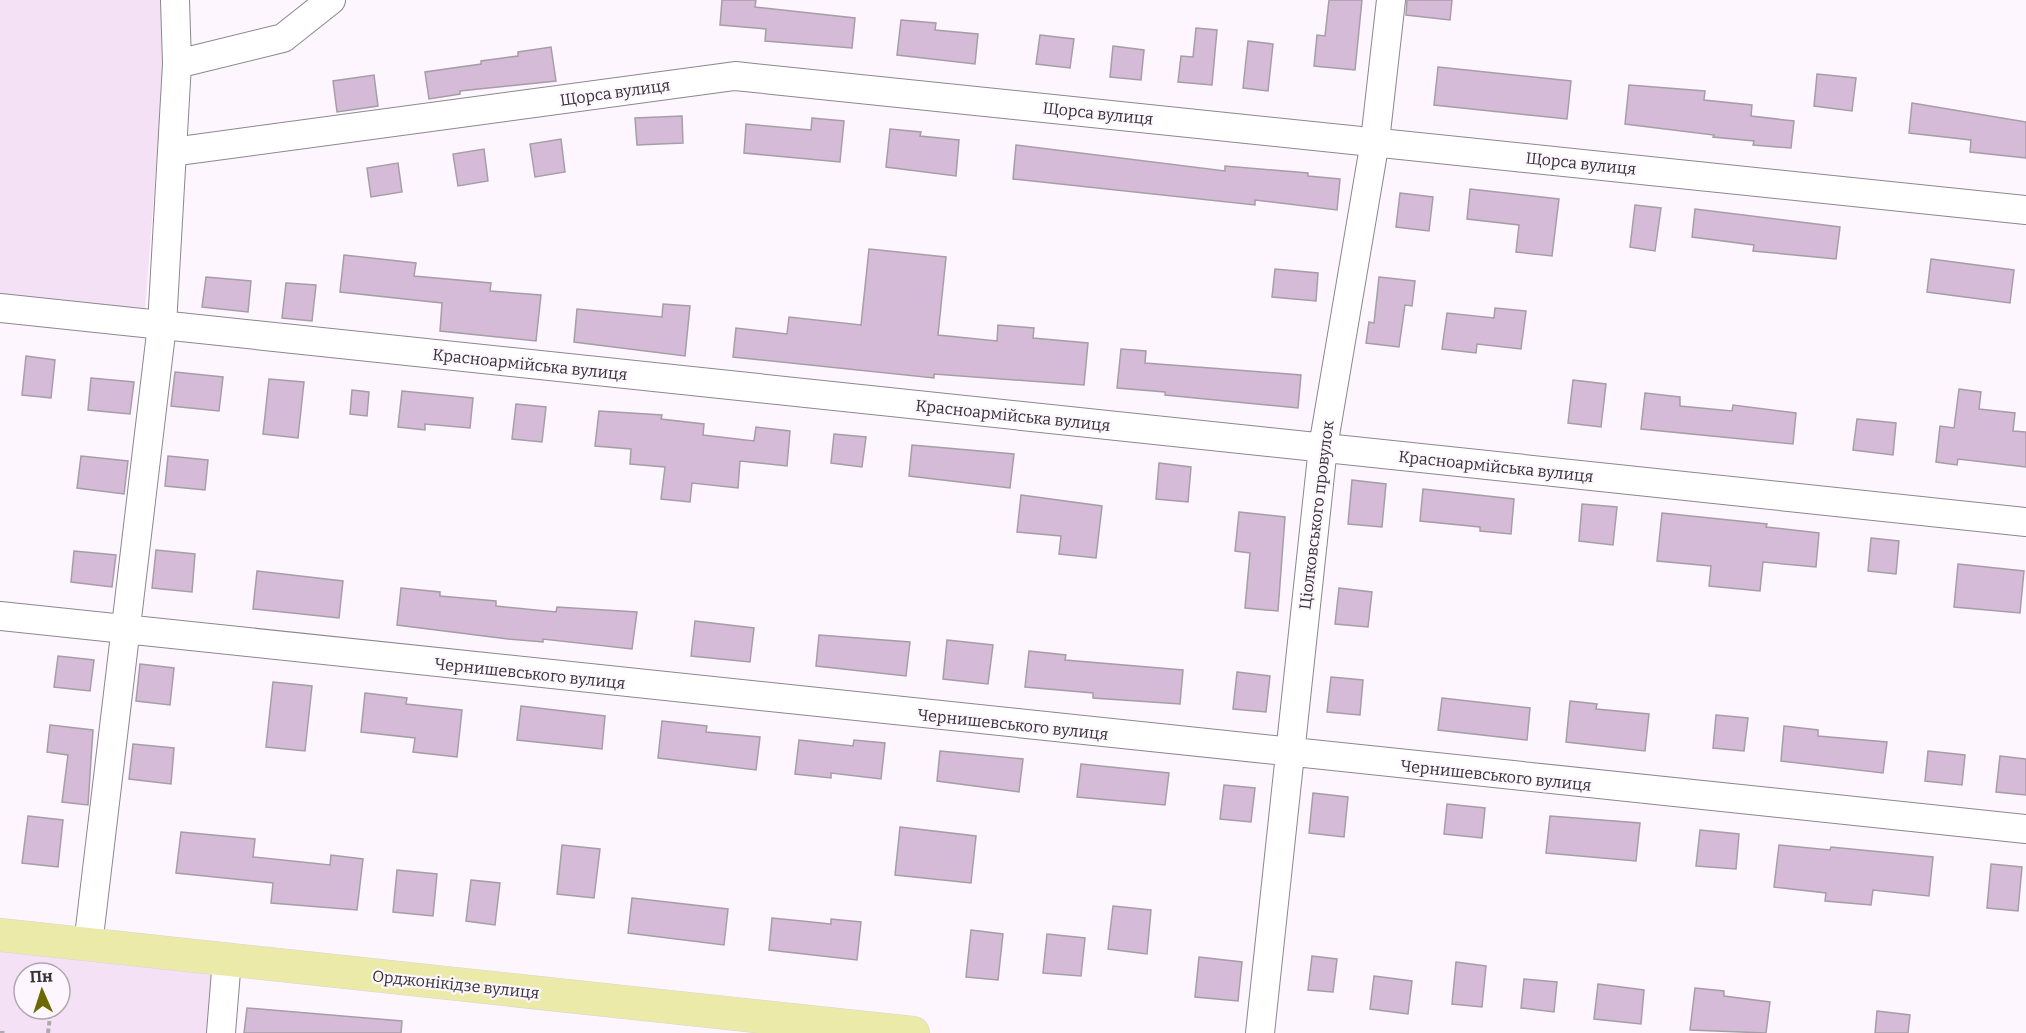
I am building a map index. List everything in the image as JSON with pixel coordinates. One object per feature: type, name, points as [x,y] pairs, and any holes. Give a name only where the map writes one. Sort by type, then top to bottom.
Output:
[{"type":"main road","name":"Орджонікідзе вулиця","points":[[0,935],[913,1033]]},
{"type":"street","points":[[88,945],[162,325],[177,64],[176,0]]},
{"type":"street","points":[[177,64],[283,38],[331,0]]},
{"type":"street","name":"Ціолковського провулок","points":[[1260,1033],[1323,447],[1375,141],[1391,0]]},
{"type":"street","name":"Щорса вулиця","points":[[172,152],[735,76],[2026,210]]},
{"type":"street","name":"Красноармійська вулиця","points":[[0,308],[2026,522]]},
{"type":"street","name":"Чернишевського вулиця","points":[[0,616],[2026,830]]},
{"type":"street","points":[[221,1033],[227,960]]},
{"type":"path","points":[[0,1032],[5,1033]]},
{"type":"shaded area","points":[[0,0],[164,0],[165,48],[145,312],[0,297]]},
{"type":"shaded area","points":[[0,947],[214,969],[208,1033],[0,1033]]},
{"type":"building","points":[[722,0],[756,0],[755,7],[855,18],[852,48],[765,41],[766,29],[720,25]]},
{"type":"building","points":[[1329,0],[1362,0],[1355,70],[1314,66],[1317,35],[1325,36]]},
{"type":"building","points":[[1407,0],[1452,0],[1450,20],[1406,15]]},
{"type":"building","points":[[901,20],[936,23],[935,30],[978,34],[975,64],[897,55]]},
{"type":"building","points":[[1196,28],[1217,30],[1212,85],[1178,82],[1181,56],[1193,57]]},
{"type":"building","points":[[1040,35],[1074,39],[1070,68],[1036,64]]},
{"type":"building","points":[[1248,41],[1273,44],[1268,91],[1243,88]]},
{"type":"building","points":[[1113,46],[1144,50],[1141,80],[1110,77]]},
{"type":"building","points":[[551,47],[556,81],[460,91],[460,94],[429,99],[425,72],[481,64],[481,61],[518,56],[518,52]]},
{"type":"building","points":[[1438,67],[1571,81],[1567,119],[1434,105]]},
{"type":"building","points":[[1817,74],[1856,78],[1852,111],[1814,106]]},
{"type":"building","points":[[374,75],[378,106],[337,112],[333,81]]},
{"type":"building","points":[[1629,85],[1705,91],[1704,100],[1752,105],[1751,116],[1794,121],[1791,148],[1753,145],[1754,141],[1625,124]]},
{"type":"building","points":[[1912,103],[2026,122],[2026,158],[1970,152],[1971,140],[1909,133]]},
{"type":"building","points":[[682,116],[683,143],[637,145],[635,118]]},
{"type":"building","points":[[812,118],[844,121],[840,162],[744,153],[746,124],[811,130]]},
{"type":"building","points":[[890,129],[921,132],[920,136],[959,140],[956,176],[886,167]]},
{"type":"building","points":[[561,139],[565,172],[535,177],[530,144]]},
{"type":"building","points":[[1016,145],[1225,171],[1225,166],[1308,173],[1308,176],[1340,179],[1337,210],[1255,200],[1255,205],[1013,179]]},
{"type":"building","points":[[484,149],[488,181],[458,186],[453,154]]},
{"type":"building","points":[[398,163],[402,192],[371,197],[367,168]]},
{"type":"building","points":[[1470,189],[1559,199],[1552,256],[1516,252],[1519,225],[1467,219]]},
{"type":"building","points":[[1400,193],[1433,197],[1429,231],[1396,227]]},
{"type":"building","points":[[1635,205],[1661,208],[1655,251],[1630,247]]},
{"type":"building","points":[[1695,209],[1840,227],[1836,259],[1753,251],[1754,245],[1692,237]]},
{"type":"building","points":[[869,249],[946,257],[938,335],[997,341],[998,325],[1034,328],[1033,338],[1088,343],[1084,385],[934,374],[934,378],[733,357],[736,328],[787,334],[789,317],[861,325]]},
{"type":"building","points":[[344,255],[416,263],[414,276],[491,283],[490,291],[541,295],[536,341],[440,331],[442,303],[340,292]]},
{"type":"building","points":[[1931,259],[2014,270],[2010,303],[1927,292]]},
{"type":"building","points":[[1275,269],[1318,273],[1316,301],[1272,297]]},
{"type":"building","points":[[206,277],[251,281],[248,312],[202,307]]},
{"type":"building","points":[[1379,277],[1415,281],[1412,306],[1405,305],[1399,347],[1366,343],[1369,322],[1374,323]]},
{"type":"building","points":[[286,283],[316,285],[312,321],[282,318]]},
{"type":"building","points":[[663,304],[690,306],[685,356],[574,342],[577,309],[662,317]]},
{"type":"building","points":[[1495,308],[1526,311],[1521,349],[1477,344],[1476,353],[1442,349],[1447,313],[1494,318]]},
{"type":"building","points":[[1121,349],[1146,351],[1145,363],[1301,375],[1298,408],[1117,388]]},
{"type":"building","points":[[26,356],[55,360],[51,398],[22,395]]},
{"type":"building","points":[[175,372],[223,377],[219,411],[171,406]]},
{"type":"building","points":[[91,378],[134,382],[130,414],[88,410]]},
{"type":"building","points":[[269,379],[304,382],[298,438],[263,434]]},
{"type":"building","points":[[1573,380],[1606,384],[1601,427],[1568,423]]},
{"type":"building","points":[[1959,389],[1981,392],[1979,409],[2015,413],[2013,431],[2026,432],[2026,467],[1958,459],[1957,465],[1936,462],[1940,426],[1954,428]]},
{"type":"building","points":[[352,390],[369,392],[367,416],[350,414]]},
{"type":"building","points":[[402,391],[473,398],[470,428],[425,424],[425,430],[398,427]]},
{"type":"building","points":[[1645,393],[1680,397],[1680,406],[1732,411],[1733,405],[1796,413],[1793,444],[1641,429]]},
{"type":"building","points":[[516,404],[546,407],[542,442],[512,439]]},
{"type":"building","points":[[599,411],[662,415],[661,419],[704,424],[703,435],[754,441],[756,427],[790,431],[787,466],[740,461],[738,488],[692,483],[690,502],[661,499],[665,467],[630,464],[631,449],[595,446]]},
{"type":"building","points":[[1857,419],[1896,423],[1893,455],[1853,450]]},
{"type":"building","points":[[834,434],[866,437],[862,467],[831,463]]},
{"type":"building","points":[[912,445],[1014,454],[1010,488],[909,476]]},
{"type":"building","points":[[81,456],[128,461],[124,494],[77,488]]},
{"type":"building","points":[[168,456],[208,460],[205,490],[165,486]]},
{"type":"building","points":[[1159,463],[1191,467],[1188,502],[1156,499]]},
{"type":"building","points":[[1352,480],[1386,484],[1382,527],[1348,524]]},
{"type":"building","points":[[1423,489],[1514,499],[1511,534],[1480,531],[1480,527],[1420,521]]},
{"type":"building","points":[[1021,495],[1102,506],[1096,558],[1059,554],[1061,536],[1017,532]]},
{"type":"building","points":[[1582,504],[1617,507],[1613,545],[1579,541]]},
{"type":"building","points":[[1239,512],[1285,517],[1278,611],[1245,608],[1250,553],[1235,551]]},
{"type":"building","points":[[1662,513],[1767,524],[1766,527],[1819,533],[1816,567],[1763,562],[1760,591],[1709,586],[1711,566],[1657,561]]},
{"type":"building","points":[[1871,538],[1899,541],[1896,574],[1868,571]]},
{"type":"building","points":[[156,550],[195,554],[192,592],[152,588]]},
{"type":"building","points":[[74,551],[116,555],[112,587],[71,582]]},
{"type":"building","points":[[1958,564],[2024,571],[2020,613],[1954,607]]},
{"type":"building","points":[[257,571],[343,581],[339,618],[253,609]]},
{"type":"building","points":[[401,588],[440,592],[440,596],[496,601],[496,606],[556,612],[557,607],[637,612],[632,649],[543,639],[543,642],[508,639],[397,625]]},
{"type":"building","points":[[1339,588],[1372,592],[1368,627],[1335,624]]},
{"type":"building","points":[[695,621],[754,628],[750,662],[691,656]]},
{"type":"building","points":[[819,635],[910,642],[906,676],[816,666]]},
{"type":"building","points":[[947,640],[993,645],[988,684],[943,679]]},
{"type":"building","points":[[1029,651],[1066,655],[1065,660],[1183,670],[1180,704],[1093,698],[1093,693],[1025,687]]},
{"type":"building","points":[[58,656],[94,660],[90,691],[54,687]]},
{"type":"building","points":[[140,664],[174,668],[170,705],[136,701]]},
{"type":"building","points":[[1237,672],[1270,676],[1266,712],[1233,709]]},
{"type":"building","points":[[1331,677],[1363,680],[1360,715],[1327,712]]},
{"type":"building","points":[[273,682],[312,686],[305,751],[266,747]]},
{"type":"building","points":[[365,693],[407,698],[406,704],[462,710],[457,757],[413,752],[415,738],[361,732]]},
{"type":"building","points":[[1442,698],[1530,708],[1527,740],[1438,730]]},
{"type":"building","points":[[1570,701],[1597,704],[1596,709],[1649,714],[1645,751],[1566,742]]},
{"type":"building","points":[[521,706],[605,716],[602,749],[517,740]]},
{"type":"building","points":[[1716,715],[1748,718],[1744,751],[1713,748]]},
{"type":"building","points":[[662,721],[707,726],[706,732],[760,737],[756,770],[658,758]]},
{"type":"building","points":[[50,725],[93,730],[88,805],[62,802],[68,755],[47,752]]},
{"type":"building","points":[[1784,726],[1818,730],[1818,736],[1887,742],[1883,773],[1781,761]]},
{"type":"building","points":[[799,740],[853,746],[854,740],[885,743],[881,779],[831,773],[831,778],[795,774]]},
{"type":"building","points":[[133,744],[174,748],[171,784],[129,779]]},
{"type":"building","points":[[940,751],[1023,759],[1019,792],[937,781]]},
{"type":"building","points":[[1928,751],[1965,755],[1962,785],[1925,781]]},
{"type":"building","points":[[2000,756],[2026,759],[2026,795],[1996,792]]},
{"type":"building","points":[[1081,764],[1169,773],[1165,805],[1077,797]]},
{"type":"building","points":[[1224,785],[1255,788],[1251,822],[1220,819]]},
{"type":"building","points":[[1313,793],[1348,797],[1344,837],[1309,833]]},
{"type":"building","points":[[1447,804],[1485,808],[1482,838],[1444,834]]},
{"type":"building","points":[[28,816],[63,820],[58,867],[22,863]]},
{"type":"building","points":[[1550,816],[1640,823],[1636,861],[1546,853]]},
{"type":"building","points":[[900,827],[976,836],[971,883],[895,875]]},
{"type":"building","points":[[1700,830],[1739,834],[1736,869],[1696,866]]},
{"type":"building","points":[[181,832],[255,839],[253,857],[330,865],[331,855],[363,859],[357,910],[271,903],[273,883],[176,873]]},
{"type":"building","points":[[562,845],[600,849],[594,898],[557,894]]},
{"type":"building","points":[[1779,845],[1830,850],[1831,847],[1933,857],[1929,896],[1873,890],[1871,905],[1825,901],[1826,893],[1774,887]]},
{"type":"building","points":[[1991,864],[2022,867],[2018,911],[1987,908]]},
{"type":"building","points":[[397,870],[437,874],[433,916],[393,912]]},
{"type":"building","points":[[471,880],[500,883],[495,925],[466,921]]},
{"type":"building","points":[[632,898],[728,909],[724,945],[628,933]]},
{"type":"building","points":[[1113,906],[1151,910],[1147,954],[1108,949]]},
{"type":"building","points":[[772,918],[831,924],[831,919],[861,922],[857,960],[769,950]]},
{"type":"building","points":[[971,930],[1003,934],[998,980],[966,977]]},
{"type":"building","points":[[1047,934],[1085,938],[1081,976],[1043,973]]},
{"type":"building","points":[[1312,956],[1337,959],[1333,992],[1308,990]]},
{"type":"building","points":[[1199,957],[1242,962],[1238,1001],[1195,997]]},
{"type":"building","points":[[1456,962],[1486,966],[1482,1007],[1452,1004]]},
{"type":"building","points":[[1374,976],[1412,981],[1408,1014],[1370,1009]]},
{"type":"building","points":[[1524,979],[1557,982],[1554,1012],[1521,1008]]},
{"type":"building","points":[[1598,984],[1644,990],[1641,1024],[1594,1019]]},
{"type":"building","points":[[1695,988],[1724,991],[1724,996],[1770,1002],[1766,1033],[1690,1030]]},
{"type":"building","points":[[247,1008],[402,1021],[401,1033],[244,1033]]},
{"type":"building","points":[[1877,1011],[1910,1015],[1908,1033],[1875,1033]]}]
